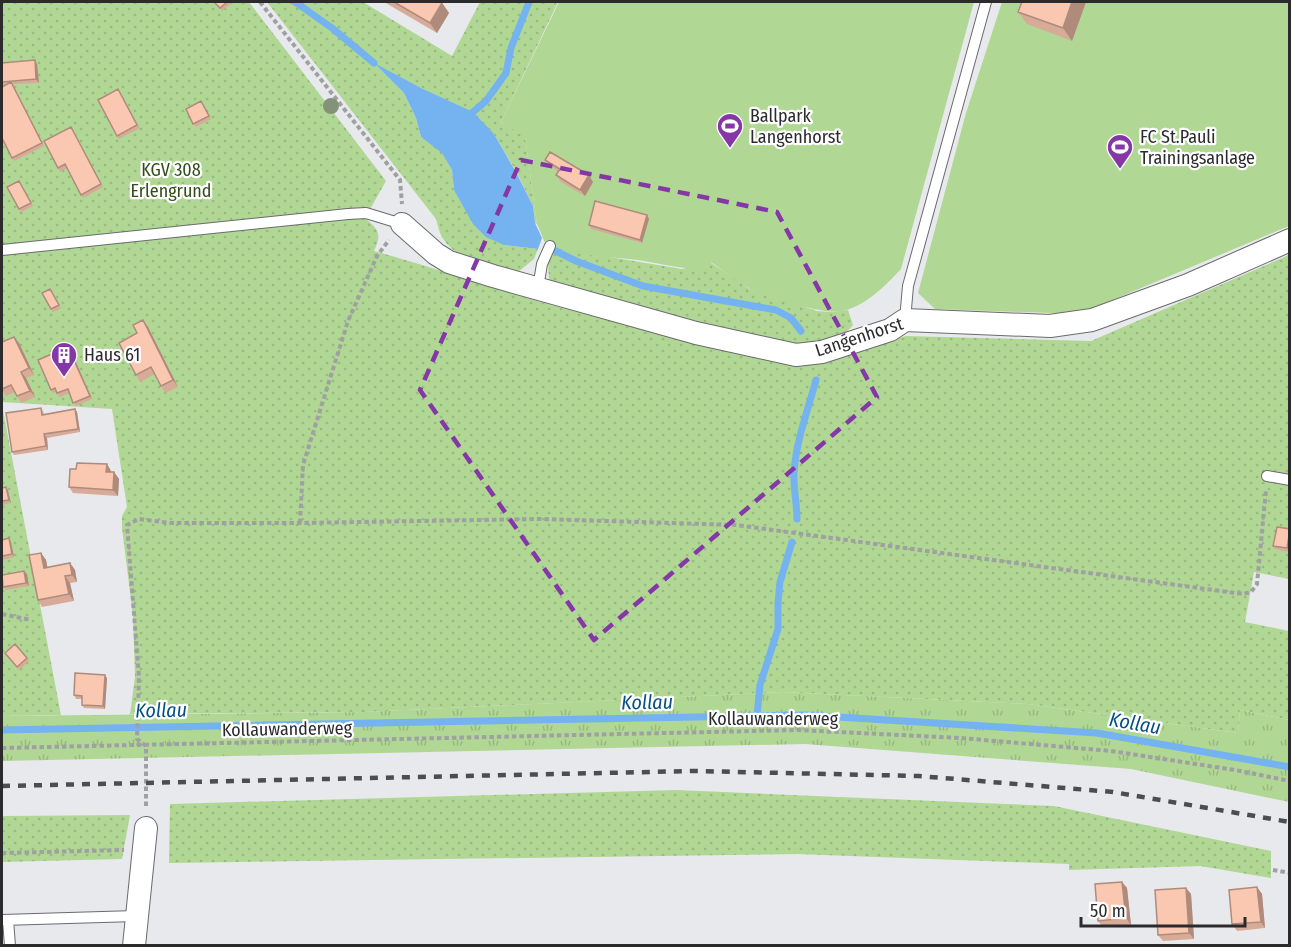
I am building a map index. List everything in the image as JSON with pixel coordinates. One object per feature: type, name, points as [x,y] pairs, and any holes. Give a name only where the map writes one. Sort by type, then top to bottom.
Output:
[{"type":"street","name":"Langenhorst","points":[[402,224],[436,254],[449,262],[696,333],[796,355],[822,352],[890,330],[905,320],[1050,326],[1092,320],[1188,285],[1290,240]]},
{"type":"street","points":[[134,945],[146,828]]},
{"type":"lane","points":[[905,320],[908,286],[986,2]]},
{"type":"lane","points":[[2,250],[348,214],[366,213],[402,224]]},
{"type":"lane","points":[[538,288],[542,264],[550,246]]},
{"type":"lane","points":[[1267,476],[1290,480]]},
{"type":"lane","points":[[10,945],[5,920],[136,916]]},
{"type":"path","points":[[260,2],[400,180],[402,195],[402,224],[377,256],[348,321],[303,465],[300,523]]},
{"type":"path","points":[[146,828],[146,746],[136,739],[139,677],[127,525],[139,519],[170,523],[300,523],[541,519],[736,525],[1243,594],[1251,592],[1257,584],[1267,476]]},
{"type":"path","points":[[2,615],[31,621]]},
{"type":"path","name":"Kollauwanderweg","points":[[2,748],[798,730],[960,738],[1111,751],[1290,781]]},
{"type":"path","points":[[2,853],[124,850],[143,852]]},
{"type":"path","points":[[1273,870],[1290,873]]},
{"type":"highlighted area","points":[[521,160],[777,212],[877,397],[594,640],[420,390]]},
{"type":"green space","name":"KGV 308 Erlengrund","points":[[2,2],[249,2],[386,181],[365,218],[378,233],[374,251],[593,316],[795,363],[823,360],[906,336],[1091,341],[1289,255],[1289,579],[1254,572],[1245,622],[1289,631],[1289,720],[1240,710],[1238,733],[1028,704],[783,692],[365,712],[130,714],[135,677],[133,616],[122,528],[122,516],[127,507],[112,409],[2,402]]},
{"type":"green space","points":[[267,2],[363,2],[452,56],[480,2],[558,2],[501,122],[525,136],[537,224],[533,206],[494,134],[423,89],[376,65],[404,93],[416,118],[421,137],[442,152],[452,170],[454,190],[504,245],[538,249],[534,259],[518,272],[476,262],[449,245],[441,235],[436,219]]},
{"type":"green space","name":"Ballpark Langenhorst","points":[[559,2],[974,2],[901,269],[867,300],[851,308],[834,312],[795,304],[757,292],[739,283],[711,262],[707,270],[690,269],[567,251],[545,243],[537,224],[525,137],[501,122]]},
{"type":"green space","name":"FC St.Pauli Trainingsanlage","points":[[1002,2],[1289,2],[1289,226],[1079,314],[935,309],[918,293],[966,113]]},
{"type":"green space","points":[[556,248],[682,269],[710,262],[748,288],[817,311],[848,310],[853,325],[847,332],[831,340],[813,344],[785,345],[549,281],[548,261]]},
{"type":"green space","points":[[2,405],[61,715],[2,716]]},
{"type":"green space","points":[[783,692],[1028,704],[1238,733],[1240,710],[1289,720],[1289,802],[1131,769],[805,744],[2,761],[2,716],[365,712]]},
{"type":"green space","points":[[676,790],[1054,806],[1271,851],[1271,878],[1200,866],[1069,870],[1069,864],[797,854],[169,863],[170,804]]},
{"type":"green space","points":[[130,815],[122,859],[2,862],[2,816]]},
{"type":"water","points":[[374,63],[473,112],[494,134],[533,206],[535,223],[542,238],[538,249],[504,245],[486,237],[473,224],[454,190],[452,170],[442,153],[421,137],[416,118],[404,93]]},
{"type":"building","points":[[214,2],[227,2],[220,8]]},
{"type":"building","points":[[394,2],[439,2],[442,3],[430,23]]},
{"type":"building","points":[[1022,2],[1072,2],[1063,28],[1018,12]]},
{"type":"building","points":[[35,60],[36,79],[2,82],[2,63]]},
{"type":"building","points":[[11,82],[42,143],[12,158],[2,138],[2,87]]},
{"type":"building","points":[[118,89],[137,125],[117,136],[98,100]]},
{"type":"building","points":[[201,101],[209,116],[193,124],[186,109]]},
{"type":"building","points":[[71,127],[101,184],[81,195],[65,164],[58,168],[44,141]]},
{"type":"building","points":[[550,152],[589,175],[580,190],[556,175],[560,169],[545,160]]},
{"type":"building","points":[[19,181],[31,203],[19,209],[7,187]]},
{"type":"building","points":[[595,201],[647,215],[640,240],[589,225]]},
{"type":"building","points":[[50,289],[59,305],[51,309],[42,293]]},
{"type":"building","points":[[143,320],[173,380],[161,386],[151,367],[136,375],[119,343],[137,333],[133,325]]},
{"type":"building","points":[[14,337],[29,368],[21,372],[30,391],[17,396],[11,385],[2,389],[2,342]]},
{"type":"building","name":"Haus 61","points":[[68,347],[90,396],[73,403],[68,389],[57,393],[55,388],[51,390],[38,360]]},
{"type":"building","points":[[41,408],[42,415],[75,409],[78,429],[44,434],[46,446],[12,452],[6,413]]},
{"type":"building","points":[[77,463],[107,464],[106,472],[114,472],[113,490],[69,487],[70,469],[76,469]]},
{"type":"building","points":[[6,487],[9,500],[2,501],[2,488]]},
{"type":"building","points":[[1277,527],[1290,529],[1287,548],[1273,546]]},
{"type":"building","points":[[9,538],[12,554],[2,556],[2,540]]},
{"type":"building","points":[[41,553],[44,568],[70,563],[72,575],[65,576],[69,594],[38,600],[29,555]]},
{"type":"building","points":[[24,571],[26,583],[3,587],[2,575]]},
{"type":"building","points":[[15,644],[27,658],[17,667],[5,653]]},
{"type":"building","points":[[75,673],[105,675],[103,706],[82,705],[82,696],[74,695]]},
{"type":"building","points":[[1122,882],[1126,918],[1098,921],[1095,884]]},
{"type":"building","points":[[1257,887],[1261,922],[1232,924],[1229,890]]},
{"type":"building","points":[[1186,888],[1189,933],[1158,935],[1155,890]]},
{"type":"waterway","points":[[295,2],[332,28],[374,63]]},
{"type":"waterway","points":[[473,112],[486,101],[506,73],[511,48],[529,2]]},
{"type":"waterway","points":[[556,251],[576,261],[643,286],[776,310],[791,318],[801,331]]},
{"type":"waterway","points":[[797,519],[795,460],[816,380]]},
{"type":"waterway","points":[[757,716],[760,685],[778,629],[780,582],[792,542]]},
{"type":"waterway","name":"Kollau","points":[[2,730],[805,715],[1097,733],[1290,767]]},
{"type":"railway","points":[[2,786],[694,771],[919,776],[1113,792],[1290,822]]},
{"type":"place","name":"Ballpark Langenhorst","points":[[730,149]]},
{"type":"place","name":"FC St.Pauli Trainingsanlage","points":[[1120,170]]},
{"type":"place","name":"Haus 61","points":[[64,378]]}]
